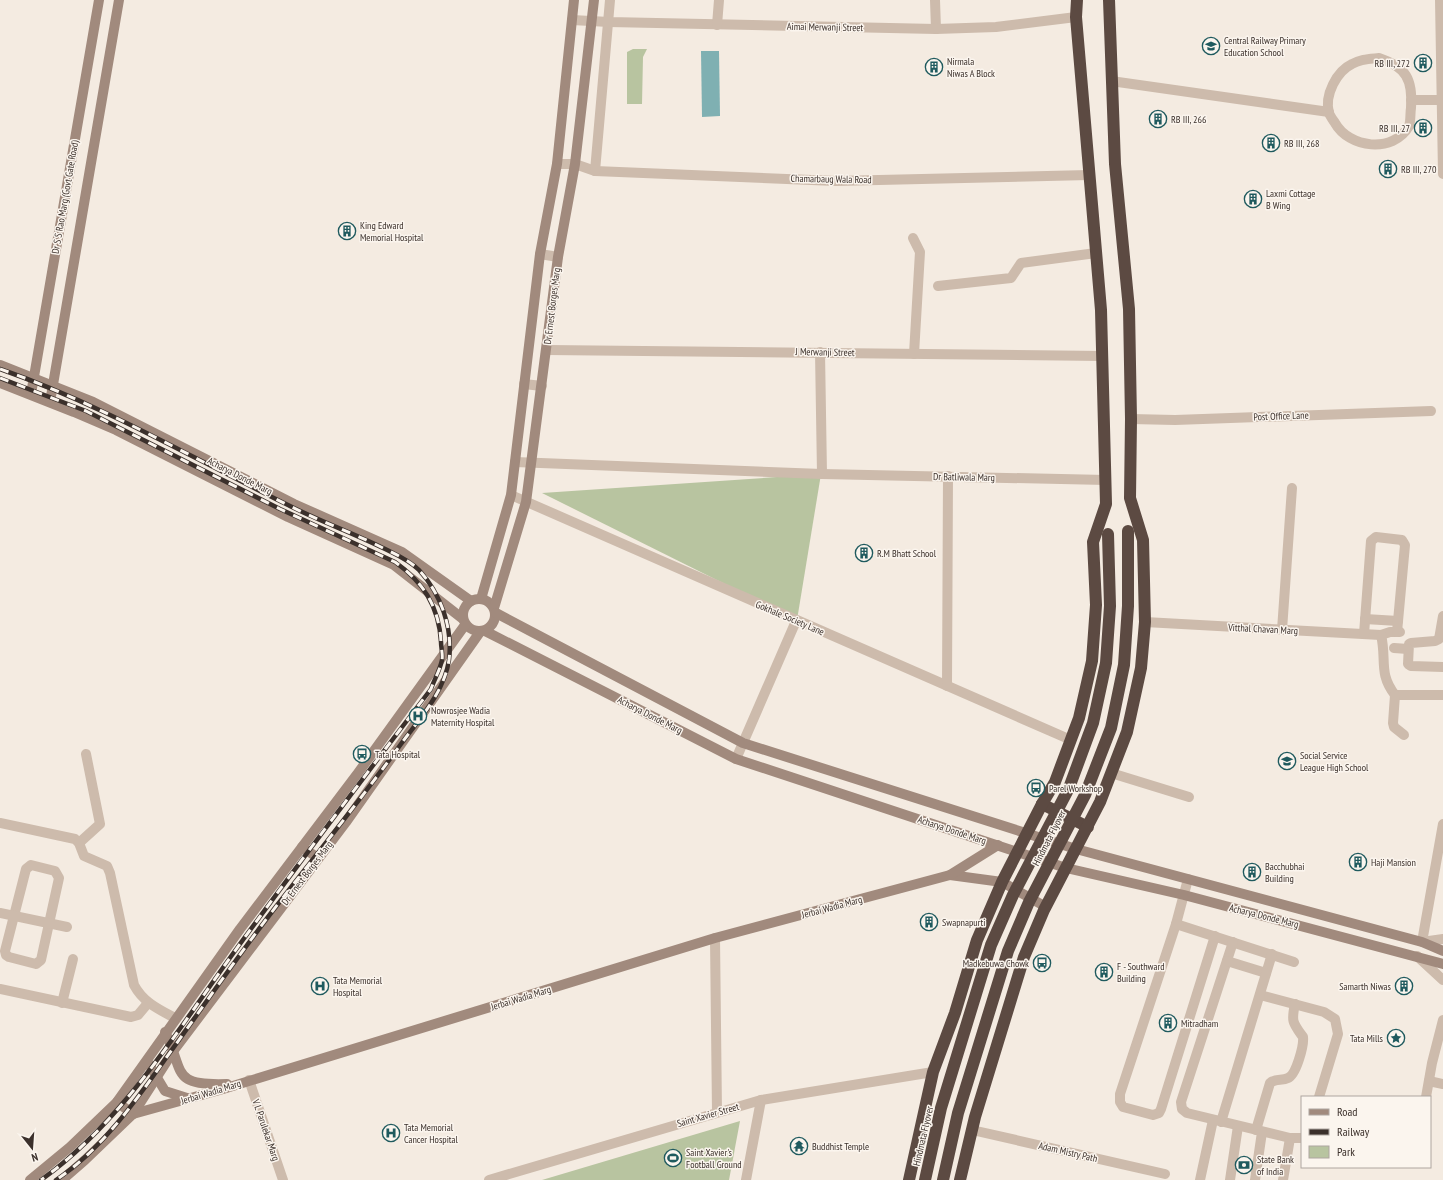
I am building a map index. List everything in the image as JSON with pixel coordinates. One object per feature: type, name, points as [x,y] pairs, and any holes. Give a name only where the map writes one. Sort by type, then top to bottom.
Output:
[{"type":"highway","name":"Hindmata Flyover","points":[[925,1180],[941,1108],[991,945],[1013,895],[1069,788],[1093,723],[1106,663],[1110,606],[1101,310],[1076,17],[1077,0]]},
{"type":"highway","name":"Hindmata Flyover","points":[[943,1180],[958,1113],[1008,951],[1029,902],[1085,795],[1111,728],[1124,665],[1128,606],[1128,531],[1130,498],[1131,419],[1129,309],[1115,164],[1109,0]]},
{"type":"highway","points":[[960,1180],[972,1130],[1024,957],[1046,907],[1100,802],[1127,732],[1141,668],[1145,622],[1143,540],[1130,498]]},
{"type":"highway","points":[[910,1180],[933,1072],[955,1013],[977,940],[1002,882],[1055,782],[1079,718],[1092,661],[1096,605],[1093,542],[1106,504]]},
{"type":"highway","points":[[1042,804],[1088,827]]},
{"type":"main road","name":"Dr S S Rao Marg (Govt Gate Road)","points":[[31,394],[99,0]]},
{"type":"main road","points":[[50,402],[119,0]]},
{"type":"main road","name":"Dr Ernest Borges Marg","points":[[476,600],[511,496],[540,254],[557,164],[574,0]]},
{"type":"main road","name":"Dr Ernest Borges Marg","points":[[495,610],[526,502],[558,257],[575,164],[594,0]]},
{"type":"main road","name":"Acharya Donde Marg","points":[[0,365],[34,377],[99,404],[264,488],[402,552],[476,600]]},
{"type":"main road","name":"Acharya Donde Marg","points":[[0,383],[31,394],[116,430],[256,501],[394,565],[464,622]]},
{"type":"main road","points":[[256,501],[264,488]]},
{"type":"main road","points":[[394,565],[402,552]]},
{"type":"main road","points":[[476,600],[491,604],[495,610],[494,623],[483,631],[469,629],[464,622],[464,609],[476,600]]},
{"type":"main road","name":"Acharya Donde Marg","points":[[495,610],[743,743],[1028,832],[1076,849],[1422,942],[1443,951]]},
{"type":"main road","name":"Dr Ernest Borges Marg","points":[[147,1061],[175,1018],[302,847],[464,622]]},
{"type":"main road","name":"Acharya Donde Marg","points":[[483,631],[736,759],[1066,868],[1184,895],[1443,964]]},
{"type":"main road","name":"Dr Ernest Borges Marg","points":[[133,1114],[174,1050],[318,858],[483,631]]},
{"type":"main road","name":"Jerbai Wadia Marg","points":[[62,1180],[133,1114],[239,1084],[715,938],[950,875],[998,845]]},
{"type":"main road","points":[[302,847],[318,858]]},
{"type":"main road","points":[[950,875],[1002,882],[1046,907]]},
{"type":"main road","points":[[165,1032],[174,1050],[175,1062],[179,1070],[188,1081],[198,1084],[239,1084]]},
{"type":"main road","points":[[30,1180],[70,1147],[117,1102],[147,1061],[165,1091],[189,1099]]},
{"type":"main road","points":[[117,1102],[133,1114]]},
{"type":"street","points":[[595,171],[610,0]]},
{"type":"street","points":[[717,25],[719,0]]},
{"type":"street","points":[[935,0],[936,29]]},
{"type":"street","points":[[1440,0],[1443,174]]},
{"type":"street","name":"Aimai Merwanji Street","points":[[572,20],[717,25],[936,29],[996,27],[1076,17]]},
{"type":"street","points":[[1379,58],[1392,63],[1404,71],[1410,83],[1411,100],[1409,125],[1400,135],[1388,142],[1374,145],[1360,143],[1347,137],[1337,127],[1328,112],[1332,86],[1340,73],[1351,64],[1364,59],[1379,58]]},
{"type":"street","points":[[1111,81],[1328,112]]},
{"type":"street","points":[[1411,100],[1441,100]]},
{"type":"street","name":"Chamarbaug Wala Road","points":[[557,164],[575,164],[595,171],[836,181],[1089,175]]},
{"type":"street","points":[[913,238],[920,252],[914,354]]},
{"type":"street","points":[[540,254],[558,257]]},
{"type":"street","points":[[938,286],[1011,278],[1021,262],[1096,254]]},
{"type":"street","name":"J Merwanji Street","points":[[547,350],[1102,356]]},
{"type":"street","points":[[820,352],[822,474]]},
{"type":"street","points":[[524,384],[542,386]]},
{"type":"street","name":"Post Office Lane","points":[[1131,419],[1175,420],[1431,411]]},
{"type":"street","name":"Dr Batliwala Marg","points":[[515,462],[532,464],[822,474],[1106,480]]},
{"type":"street","points":[[947,686],[948,476]]},
{"type":"street","points":[[1282,630],[1292,488]]},
{"type":"street","name":"Gokhale Society Lane","points":[[511,496],[1071,740]]},
{"type":"street","points":[[1364,634],[1365,619],[1372,541],[1376,537],[1402,540],[1405,544],[1398,621],[1365,619]]},
{"type":"street","points":[[1443,616],[1439,639],[1435,641],[1411,643],[1408,649],[1408,664],[1443,666]]},
{"type":"street","points":[[736,759],[796,621]]},
{"type":"street","name":"Vitthal Chavan Marg","points":[[1145,622],[1381,635],[1398,632],[1398,621]]},
{"type":"street","points":[[1381,635],[1389,648],[1384,674],[1387,685],[1395,695],[1393,723],[1394,727],[1404,735]]},
{"type":"street","points":[[1389,648],[1408,649]]},
{"type":"street","points":[[1395,695],[1443,695]]},
{"type":"street","points":[[79,843],[100,824],[86,754]]},
{"type":"street","points":[[1111,773],[1189,797]]},
{"type":"street","points":[[1443,824],[1422,942],[1443,939]]},
{"type":"street","points":[[0,825],[75,839],[79,843],[84,856],[107,866],[110,873],[134,985],[139,994],[148,1003],[175,1018]]},
{"type":"street","points":[[31,865],[55,871],[59,878],[49,924],[41,960],[36,964],[6,955],[5,951],[13,916],[26,869],[31,865]]},
{"type":"street","points":[[1188,879],[1176,924],[1120,1094],[1120,1102],[1123,1106],[1153,1115],[1159,1113],[1216,936]]},
{"type":"street","points":[[0,913],[67,927]]},
{"type":"street","points":[[1176,924],[1294,962]]},
{"type":"street","points":[[715,938],[717,1112]]},
{"type":"street","points":[[1233,942],[1181,1102],[1182,1109],[1187,1113],[1217,1121],[1290,1138],[1301,1138]]},
{"type":"street","points":[[1200,1180],[1217,1121],[1260,995],[1272,954]]},
{"type":"street","points":[[1417,956],[1443,980]]},
{"type":"street","points":[[62,1003],[73,959]]},
{"type":"street","points":[[1227,961],[1266,973]]},
{"type":"street","points":[[0,989],[131,1017],[138,1015],[148,1003]]},
{"type":"street","points":[[1260,995],[1331,1015],[1335,1019],[1338,1034],[1319,1096]]},
{"type":"street","points":[[1255,1180],[1259,1131],[1270,1083],[1273,1080],[1288,1078],[1294,1075],[1304,1043],[1303,1037],[1296,1030],[1292,1018],[1295,1004]]},
{"type":"street","points":[[1426,1096],[1443,1020]]},
{"type":"street","name":"Saint Xavier Street","points":[[489,1180],[761,1100],[933,1072]]},
{"type":"street","name":"V L Parulekar Marg","points":[[250,1080],[283,1180]]},
{"type":"street","points":[[1429,1081],[1443,1084]]},
{"type":"street","points":[[746,1180],[761,1100]]},
{"type":"street","points":[[1230,1180],[1238,1126]]},
{"type":"street","name":"Adam Mistry Path","points":[[972,1130],[1165,1174]]},
{"type":"street","points":[[1283,1180],[1290,1138]]},
{"type":"green space","points":[[633,49],[647,49],[643,57],[642,104],[627,104],[627,52]]},
{"type":"green space","points":[[821,474],[797,620],[542,493]]},
{"type":"green space","name":"Saint Xavier's Football Ground","points":[[740,1121],[729,1180],[542,1180]]},
{"type":"water","points":[[701,51],[719,51],[720,116],[702,117]]},
{"type":"railway","points":[[0,369],[74,398],[146,432],[300,511],[371,542],[406,560],[419,570],[434,590],[444,612],[450,648],[449,660],[442,684],[423,715],[235,961],[129,1108],[88,1154],[56,1180]]},
{"type":"railway","points":[[0,378],[86,411],[280,509],[395,562],[414,578],[428,596],[433,606],[440,629],[442,656],[440,667],[431,689],[281,888],[146,1075],[97,1131],[70,1157],[41,1180]]},
{"type":"place","name":"Central Railway Primary Education School","points":[[1211,46]]},
{"type":"place","name":"RB III, 272","points":[[1423,63]]},
{"type":"place","name":"Nirmala Niwas A Block","points":[[934,67]]},
{"type":"place","name":"RB III, 266","points":[[1158,119]]},
{"type":"place","name":"RB III, 27","points":[[1423,128]]},
{"type":"place","name":"RB III, 268","points":[[1271,143]]},
{"type":"place","name":"RB III, 270","points":[[1388,169]]},
{"type":"place","name":"Laxmi Cottage B Wing","points":[[1253,199]]},
{"type":"place","name":"King Edward Memorial Hospital","points":[[347,231]]},
{"type":"place","name":"R.M Bhatt School","points":[[864,553]]},
{"type":"place","name":"Nowrosjee Wadia Maternity Hospital","points":[[418,716]]},
{"type":"place","name":"Tata Hospital","points":[[362,754]]},
{"type":"place","name":"Social Service League High School","points":[[1287,761]]},
{"type":"place","name":"Parel Workshop","points":[[1036,788]]},
{"type":"place","name":"Haji Mansion","points":[[1358,862]]},
{"type":"place","name":"Bacchubhai Building","points":[[1252,872]]},
{"type":"place","name":"Swapnapurti","points":[[929,922]]},
{"type":"place","name":"Madkebuwa Chowk","points":[[1042,963]]},
{"type":"place","name":"F - Southward Building","points":[[1104,972]]},
{"type":"place","name":"Tata Memorial Hospital","points":[[320,986]]},
{"type":"place","name":"Samarth Niwas","points":[[1404,986]]},
{"type":"place","name":"Mitradham","points":[[1168,1023]]},
{"type":"place","name":"Tata Mills","points":[[1396,1038]]},
{"type":"place","name":"Tata Memorial Cancer Hospital","points":[[391,1133]]},
{"type":"place","name":"Buddhist Temple","points":[[799,1146]]},
{"type":"place","name":"Saint Xavier's Football Ground","points":[[673,1158]]},
{"type":"place","name":"State Bank of India","points":[[1244,1165]]}]
